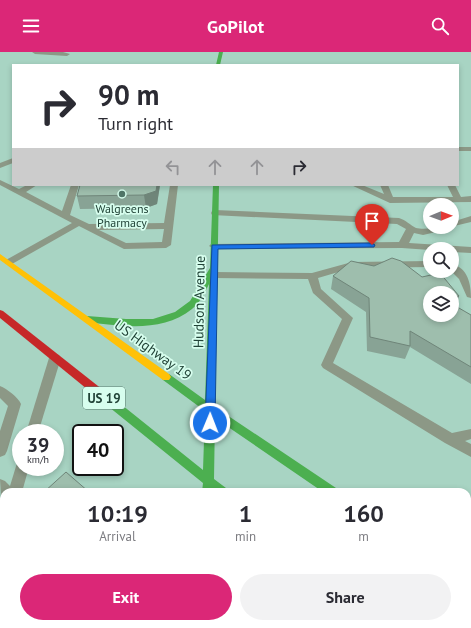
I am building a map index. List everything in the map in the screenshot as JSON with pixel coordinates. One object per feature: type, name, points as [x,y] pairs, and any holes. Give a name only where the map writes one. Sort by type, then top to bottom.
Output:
[{"type":"main road","points":[[218,64],[221,52]]},
{"type":"main road","name":"Hudson Avenue","points":[[208,488],[216,186]]},
{"type":"main road","name":"US Highway 19","points":[[0,256],[210,409],[326,488]]},
{"type":"main road","points":[[87,319],[157,322],[173,317],[190,306],[214,271]]},
{"type":"main road","name":"US 19","points":[[0,313],[216,488]]},
{"type":"lane","points":[[35,52],[67,54]]},
{"type":"lane","points":[[459,149],[471,148]]},
{"type":"lane","points":[[0,166],[12,160]]},
{"type":"lane","points":[[0,182],[124,246],[166,245],[174,186]]},
{"type":"lane","points":[[19,192],[31,186]]},
{"type":"lane","points":[[65,216],[75,186]]},
{"type":"lane","points":[[357,186],[390,200],[423,200]]},
{"type":"lane","points":[[384,186],[390,200]]},
{"type":"lane","points":[[452,186],[458,198]]},
{"type":"lane","points":[[459,199],[471,199]]},
{"type":"lane","points":[[215,213],[399,221],[411,229],[423,232]]},
{"type":"lane","points":[[459,223],[471,219]]},
{"type":"lane","points":[[9,262],[82,225],[169,226]]},
{"type":"lane","points":[[402,245],[407,239],[411,229]]},
{"type":"lane","points":[[214,246],[402,245],[471,250]]},
{"type":"lane","points":[[214,271],[312,276],[352,265],[423,264]]},
{"type":"lane","points":[[459,271],[471,295]]},
{"type":"lane","points":[[312,276],[317,291],[348,318],[327,365],[471,452]]},
{"type":"lane","points":[[35,424],[55,358]]},
{"type":"lane","points":[[0,391],[15,404],[0,451]]},
{"type":"lane","points":[[450,439],[471,434]]},
{"type":"lane","points":[[16,488],[19,476]]},
{"type":"building","points":[[80,186],[157,186],[156,191],[144,195],[77,196]]},
{"type":"building","points":[[392,258],[401,261],[423,278],[444,278],[451,286],[423,286],[423,322],[459,322],[459,308],[471,315],[471,367],[410,331],[410,346],[370,337],[369,298],[333,276],[351,261],[374,266]]},
{"type":"building","points":[[66,472],[84,488],[48,488],[62,476],[64,476]]},
{"type":"traffic: fast","points":[[218,64],[221,52]]},
{"type":"traffic: fast","points":[[208,488],[216,186]]},
{"type":"traffic: fast","points":[[87,319],[126,323],[153,322],[166,319],[178,314],[193,303],[200,294],[214,268]]},
{"type":"traffic: fast","points":[[166,377],[210,409],[326,488]]},
{"type":"traffic: fast","points":[[113,404],[217,488]]},
{"type":"traffic: slow","points":[[0,256],[166,377]]},
{"type":"traffic: jam","points":[[0,313],[113,404]]},
{"type":"place","name":"Walgreens Pharmacy","points":[[122,194]]},
{"type":"route","points":[[210,423],[214,246],[372,245]]}]
